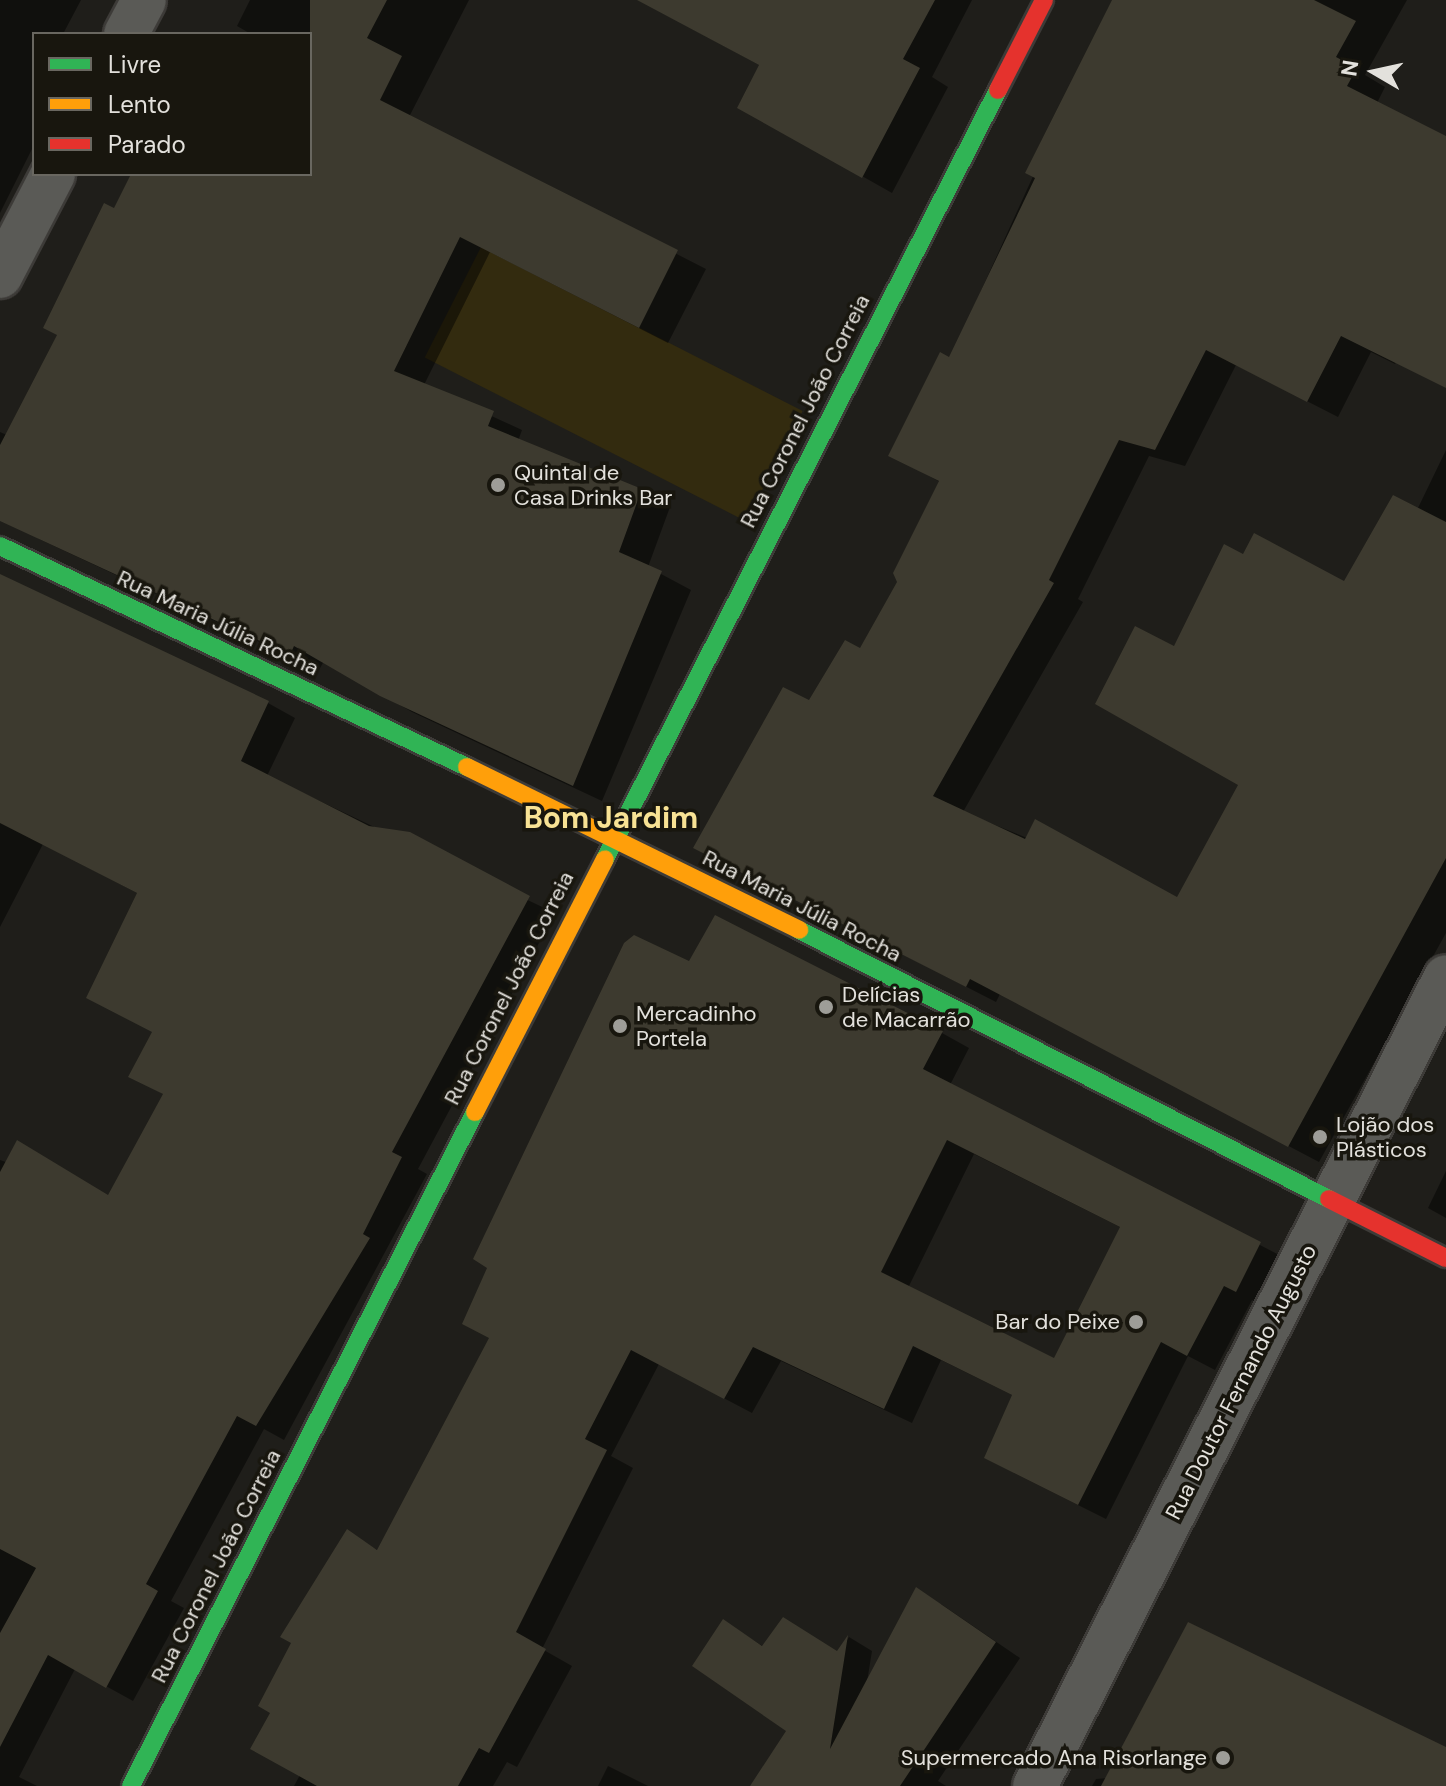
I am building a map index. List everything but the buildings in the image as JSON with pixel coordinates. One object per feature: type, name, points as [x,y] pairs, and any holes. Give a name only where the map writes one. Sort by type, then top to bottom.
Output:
[{"type":"street","points":[[127,32],[144,0]]},
{"type":"street","name":"Rua Coronel João Correia","points":[[131,1786],[613,836],[1044,0]]},
{"type":"street","points":[[0,276],[52,176]]},
{"type":"street","name":"Rua Maria Júlia Rocha","points":[[0,546],[613,836],[1446,1258]]},
{"type":"street","name":"Rua Doutor Fernando Augusto","points":[[1035,1786],[1446,977]]},
{"type":"shaded area","points":[[481,247],[803,411],[746,521],[425,357]]},
{"type":"traffic: fast","points":[[605,859],[998,90]]},
{"type":"traffic: fast","points":[[0,546],[467,767]]},
{"type":"traffic: fast","points":[[799,930],[1329,1199]]},
{"type":"traffic: fast","points":[[131,1786],[475,1112]]},
{"type":"traffic: slow","points":[[467,767],[799,930]]},
{"type":"traffic: slow","points":[[475,1112],[605,859]]},
{"type":"traffic: jam","points":[[998,90],[1044,0]]},
{"type":"traffic: jam","points":[[1329,1199],[1446,1258]]},
{"type":"place","name":"Quintal de Casa Drinks Bar","points":[[498,485]]},
{"type":"place","name":"Delícias de Macarrão","points":[[826,1007]]},
{"type":"place","name":"Mercadinho Portela","points":[[620,1026]]},
{"type":"place","name":"Lojão dos Plásticos","points":[[1320,1137]]},
{"type":"place","name":"Bar do Peixe","points":[[1136,1322]]},
{"type":"place","name":"Supermercado Ana Risorlange","points":[[1223,1758]]},
{"type":"district","name":"Bom Jardim","points":[[611,818]]}]
